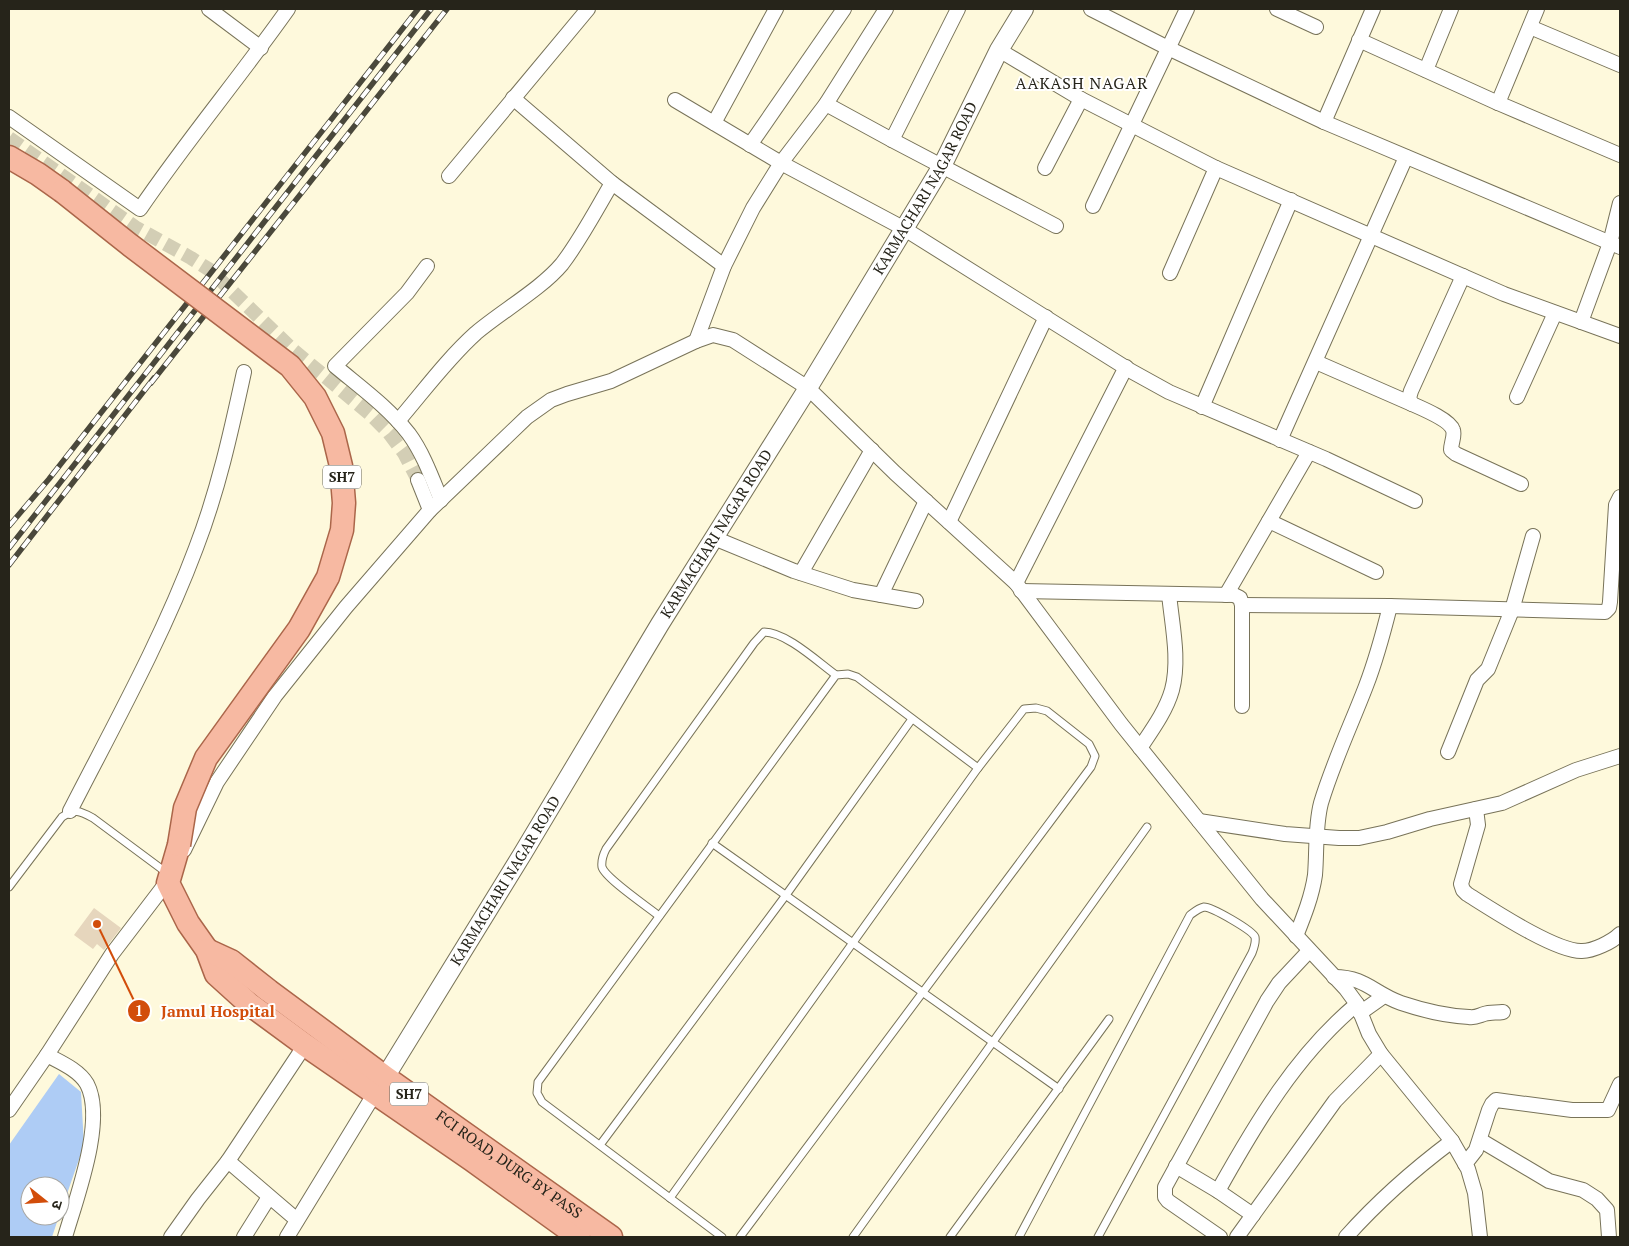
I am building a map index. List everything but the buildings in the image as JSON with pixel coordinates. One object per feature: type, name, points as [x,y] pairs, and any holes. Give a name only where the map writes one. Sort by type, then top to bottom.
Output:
[{"type":"main road","name":"SH7","points":[[9,157],[62,191],[290,366],[315,397],[333,433],[341,466],[344,503],[342,530],[328,577],[299,629],[206,758],[185,808],[169,879],[188,923],[208,950]]},
{"type":"main road","name":"FCI ROAD, DURG BY PASS","points":[[208,950],[231,961],[380,1085],[576,1231],[611,1237]]},
{"type":"main road","name":"FCI ROAD, DURG BY PASS","points":[[208,950],[216,974],[248,1002],[305,1045],[380,1085]]},
{"type":"street","points":[[209,9],[261,48]]},
{"type":"street","points":[[9,117],[140,208],[171,164],[261,48],[288,9]]},
{"type":"street","points":[[449,176],[588,9]]},
{"type":"street","points":[[714,124],[776,9]]},
{"type":"street","points":[[750,145],[844,9]]},
{"type":"street","points":[[696,341],[724,266],[753,208],[781,163],[826,104],[886,9]]},
{"type":"street","points":[[892,140],[958,9]]},
{"type":"street","name":"KARMACHARI NAGAR ROAD","points":[[380,1085],[714,538],[808,388],[942,166],[999,50],[1024,9]]},
{"type":"street","points":[[1091,9],[1324,122],[1615,245]]},
{"type":"street","points":[[1093,206],[1187,9]]},
{"type":"street","points":[[1278,9],[1316,27]]},
{"type":"street","points":[[1324,122],[1373,9]]},
{"type":"street","points":[[1426,70],[1451,9]]},
{"type":"street","points":[[1498,103],[1537,9]]},
{"type":"street","points":[[1530,27],[1620,65]]},
{"type":"street","points":[[1359,40],[1498,103],[1620,155]]},
{"type":"street","points":[[999,50],[1081,99],[1216,168],[1504,294],[1620,336]]},
{"type":"street","points":[[513,98],[612,183],[724,266]]},
{"type":"street","points":[[1045,168],[1081,99]]},
{"type":"street","points":[[675,100],[781,163],[903,228],[1169,392],[1356,472],[1415,501]]},
{"type":"street","points":[[826,104],[1056,226]]},
{"type":"street","points":[[1280,440],[1406,157]]},
{"type":"street","points":[[1170,273],[1216,168]]},
{"type":"street","points":[[398,421],[474,335],[542,283],[561,264],[612,183]]},
{"type":"street","points":[[1202,407],[1291,200]]},
{"type":"street","points":[[1581,322],[1615,245],[1620,203]]},
{"type":"street","points":[[428,266],[407,293],[335,366],[398,421],[410,435],[441,500]]},
{"type":"street","points":[[1412,404],[1409,398],[1411,391],[1462,276]]},
{"type":"street","points":[[1517,397],[1555,313]]},
{"type":"street","points":[[949,522],[1046,317]]},
{"type":"street","points":[[9,1110],[112,954],[169,879],[217,782],[275,696],[346,607],[430,510],[527,417],[551,400],[611,382],[696,341],[713,335],[733,340],[808,388],[1019,587],[1140,748],[1198,821],[1262,899],[1334,977],[1358,1009],[1369,1034],[1381,1054],[1452,1141],[1465,1164],[1475,1193],[1480,1237]]},
{"type":"street","points":[[1316,362],[1412,404],[1448,423],[1453,428],[1454,436],[1451,450],[1521,484]]},
{"type":"street","points":[[1019,587],[1126,367]]},
{"type":"street","points":[[70,811],[153,648],[196,548],[225,459],[244,372]]},
{"type":"street","points":[[801,573],[872,450]]},
{"type":"street","points":[[1226,595],[1309,452]]},
{"type":"street","points":[[418,480],[430,510]]},
{"type":"street","points":[[1242,605],[1390,606],[1605,612],[1616,595],[1616,505],[1620,496]]},
{"type":"street","points":[[881,595],[926,501]]},
{"type":"street","points":[[1269,522],[1376,572]]},
{"type":"street","points":[[1448,752],[1477,680],[1488,669],[1512,610],[1533,536]]},
{"type":"street","points":[[714,538],[801,573],[853,590],[916,601]]},
{"type":"street","points":[[1019,587],[1234,595],[1240,598],[1242,605],[1242,706]]},
{"type":"street","points":[[1140,748],[1160,717],[1171,692],[1175,675],[1173,630],[1168,594]]},
{"type":"street","points":[[1296,936],[1309,902],[1314,878],[1321,804],[1348,728],[1366,688],[1377,656],[1390,606]]},
{"type":"street","points":[[1198,821],[1317,837],[1359,838],[1430,819],[1502,803],[1576,770],[1620,756]]},
{"type":"street","points":[[1476,809],[1478,826],[1461,884],[1467,894],[1534,934],[1573,951],[1583,952],[1592,949],[1616,938],[1620,934]]},
{"type":"street","points":[[1220,1237],[1165,1197],[1165,1187],[1267,1001],[1280,983],[1309,951]]},
{"type":"street","points":[[1334,977],[1354,979],[1365,983],[1384,996],[1411,1005],[1468,1017],[1503,1012]]},
{"type":"street","points":[[1218,1191],[1262,1114],[1286,1079],[1325,1034],[1358,1009],[1384,996]]},
{"type":"street","points":[[171,1237],[198,1198],[228,1161],[305,1045]]},
{"type":"street","points":[[1238,1237],[1335,1101],[1381,1054]]},
{"type":"street","points":[[47,1055],[74,1071],[86,1083],[94,1121],[89,1152],[65,1237]]},
{"type":"street","points":[[1465,1164],[1472,1157],[1480,1140],[1489,1110],[1496,1100],[1572,1110],[1608,1110],[1620,1084]]},
{"type":"street","points":[[287,1237],[380,1085]]},
{"type":"street","points":[[1480,1140],[1549,1181],[1583,1190],[1597,1199],[1607,1210],[1609,1237]]},
{"type":"street","points":[[1346,1237],[1387,1193],[1452,1141]]},
{"type":"street","points":[[228,1161],[298,1220]]},
{"type":"street","points":[[1176,1166],[1253,1215]]},
{"type":"street","points":[[244,1237],[269,1196]]},
{"type":"lane","points":[[659,916],[610,878],[602,869],[602,858],[606,849],[754,643],[764,632],[778,634],[836,675],[848,674],[857,677],[978,768]]},
{"type":"lane","points":[[722,1237],[542,1102],[537,1093],[538,1082],[836,675]]},
{"type":"lane","points":[[670,1198],[978,768],[1024,709],[1036,708],[1048,711],[1089,744],[1095,756],[1091,767],[740,1237]]},
{"type":"lane","points":[[600,1146],[786,896],[912,719]]},
{"type":"lane","points":[[9,886],[62,817],[70,811],[80,811],[93,818],[169,879]]},
{"type":"lane","points":[[853,1237],[994,1044],[1148,827]]},
{"type":"lane","points":[[712,843],[1058,1089]]},
{"type":"lane","points":[[1020,1237],[1190,915],[1204,907],[1213,910],[1250,931],[1255,937],[1255,945],[1098,1237]]},
{"type":"lane","points":[[950,1237],[1109,1019]]},
{"type":"water","points":[[59,1074],[81,1092],[84,1145],[70,1185],[70,1176],[20,1176],[20,1226],[56,1226],[52,1237],[9,1237],[9,1145]]},
{"type":"tunnel","points":[[9,138],[135,227],[210,270],[293,350],[370,414],[389,433],[404,453],[418,480]]},
{"type":"railway","points":[[9,526],[49,479],[418,9]]},
{"type":"railway","points":[[9,548],[431,9]]},
{"type":"railway","points":[[151,383],[447,9]]},
{"type":"railway","points":[[9,565],[154,378]]},
{"type":"place","name":"Jamul Hospital","points":[[97,924]]},
{"type":"district","name":"AAKASH NAGAR","points":[[1082,83]]}]
